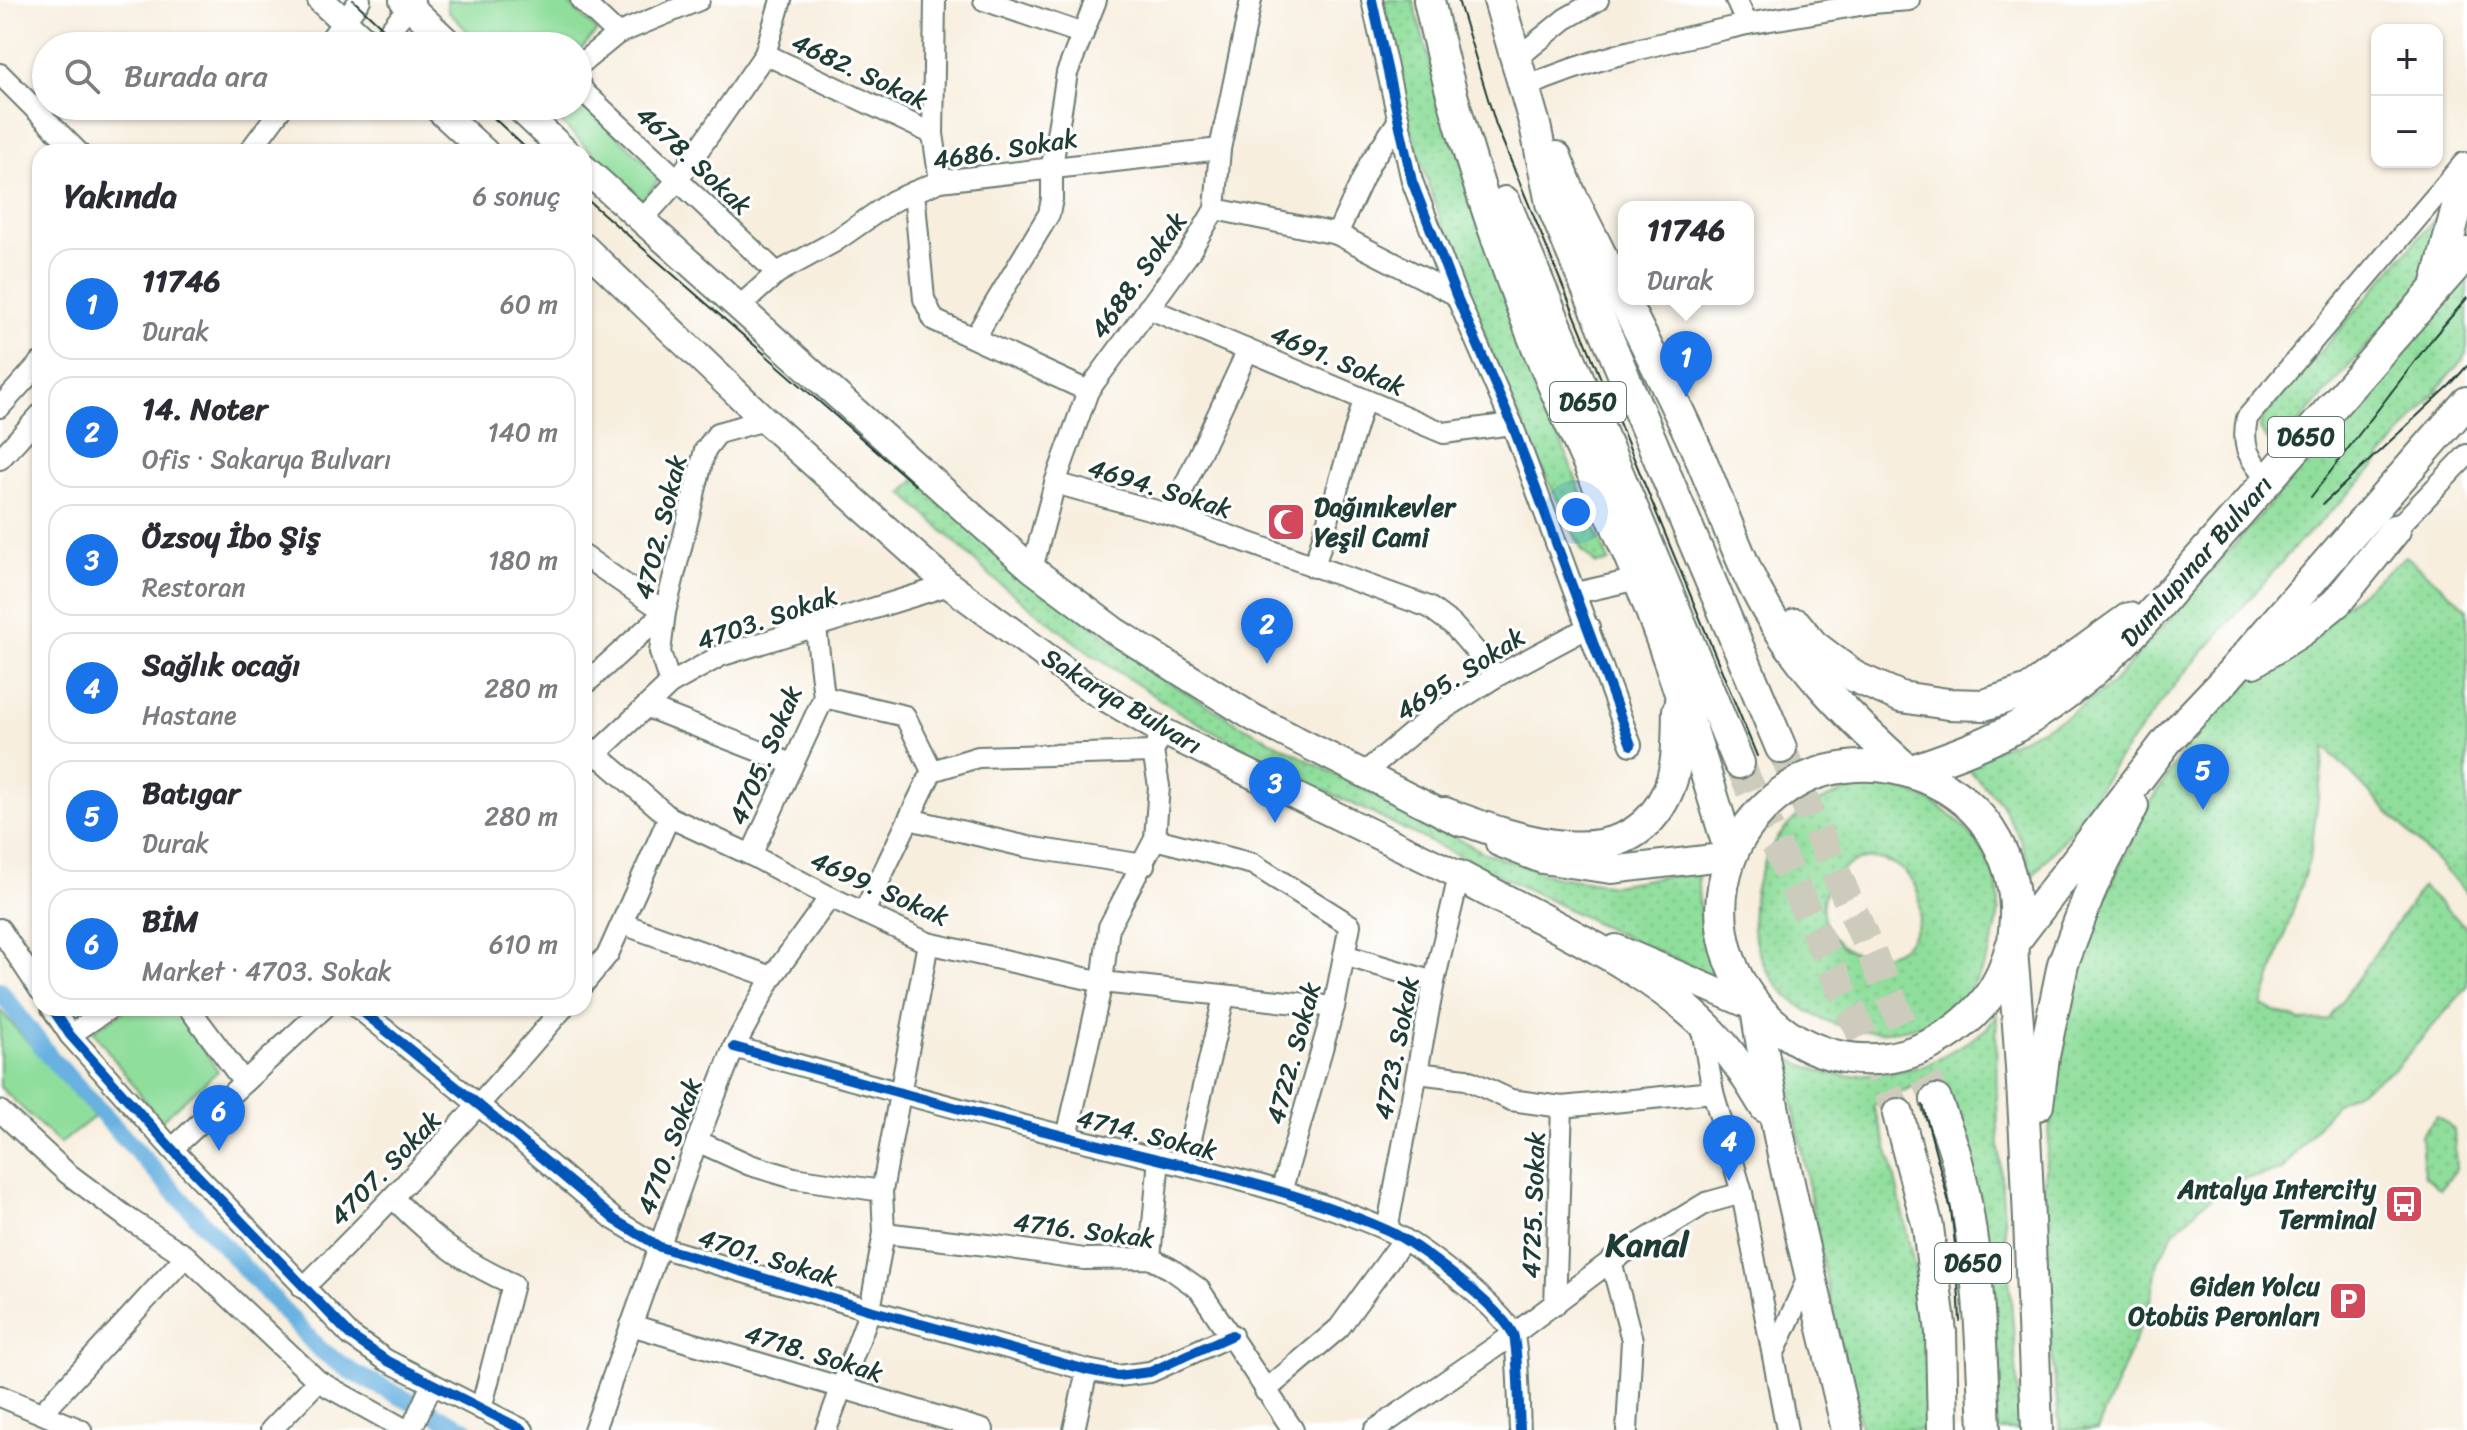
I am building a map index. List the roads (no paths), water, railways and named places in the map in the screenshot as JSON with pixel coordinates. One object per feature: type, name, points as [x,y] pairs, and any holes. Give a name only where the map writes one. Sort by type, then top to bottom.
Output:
[{"type":"highway","name":"D650","points":[[1429,0],[1438,42],[1739,763]]},
{"type":"highway","name":"D650","points":[[1499,0],[1535,125],[1551,203],[1781,748]]},
{"type":"highway","points":[[1438,42],[1479,185],[1528,326],[1638,579],[1679,689],[1731,856]]},
{"type":"highway","points":[[1535,125],[1557,157],[1570,193],[1618,291]]},
{"type":"highway","points":[[2435,289],[2467,170]]},
{"type":"highway","name":"Dumlupınar Bulvarı","points":[[1909,771],[1960,752],[2031,719],[2101,666],[2141,628],[2467,253]]},
{"type":"highway","points":[[1625,305],[1699,456],[1757,592],[1790,645],[1833,696],[1877,743],[1909,771]]},
{"type":"highway","points":[[2037,1430],[2027,1162],[2020,1032],[2011,946],[2015,909],[2010,872],[1995,838],[1972,808],[1943,785],[1909,771],[1866,765],[1823,771],[1784,790],[1753,819],[1731,856],[1722,888],[1720,920],[1724,941],[1738,982],[1756,1008],[1783,1032],[1815,1049],[1850,1058],[1886,1058],[1921,1049],[1952,1033],[1979,1009],[1999,979],[2011,946],[2167,741],[2224,681],[2467,402]]},
{"type":"highway","points":[[2224,681],[2303,630],[2337,602],[2395,530]]},
{"type":"highway","points":[[1730,531],[1813,645],[1855,677],[1901,697],[1948,704],[1984,705],[2029,690],[2176,585]]},
{"type":"highway","points":[[1445,813],[1500,834],[1542,845],[1597,846],[1639,829],[1667,795],[1676,764],[1679,689]]},
{"type":"highway","points":[[2027,1162],[2051,1016],[2063,964],[2092,887],[2167,741]]},
{"type":"highway","points":[[1459,876],[1613,959],[1666,993],[1723,1045],[1777,1126]]},
{"type":"highway","points":[[1756,1008],[1777,1126],[1847,1430]]},
{"type":"highway","name":"D650","points":[[1936,1100],[1954,1152],[1969,1220],[1981,1331],[1985,1430]]},
{"type":"highway","name":"D650","points":[[1898,1114],[1928,1227],[1941,1332],[1943,1430]]},
{"type":"main road","points":[[321,0],[355,32]]},
{"type":"main road","points":[[409,2],[438,32]]},
{"type":"main road","points":[[448,120],[470,144]]},
{"type":"main road","points":[[532,120],[557,144]]},
{"type":"main road","name":"Sakarya Bulvarı","points":[[592,175],[1032,569],[1115,631],[1254,718],[1495,841],[1542,860],[1611,870],[1731,856]]},
{"type":"main road","name":"Sakarya Bulvarı","points":[[592,255],[765,420],[949,585],[1158,741],[1714,992],[1756,1008]]},
{"type":"street","points":[[334,32],[360,0]]},
{"type":"street","points":[[581,0],[617,34]]},
{"type":"street","points":[[592,55],[617,34],[699,0]]},
{"type":"street","points":[[641,221],[677,181],[765,54],[781,0]]},
{"type":"street","points":[[935,0],[933,134],[940,181]]},
{"type":"street","points":[[984,0],[1083,34]]},
{"type":"street","points":[[975,337],[1049,214],[1052,166],[1067,73],[1096,0]]},
{"type":"street","name":"4688. Sokak","points":[[1032,569],[1055,483],[1088,391],[1189,253],[1215,209],[1220,149],[1251,0]]},
{"type":"street","points":[[1372,0],[1412,181],[1456,295],[1512,424],[1631,745]]},
{"type":"street","points":[[1516,59],[1565,19],[1598,0]]},
{"type":"street","points":[[1736,0],[1747,24]]},
{"type":"street","points":[[1524,88],[1568,69],[1626,51],[1747,24],[1872,2],[1909,0]]},
{"type":"street","points":[[387,32],[409,2]]},
{"type":"street","name":"4682. Sokak","points":[[765,54],[933,134]]},
{"type":"street","points":[[0,74],[32,106]]},
{"type":"street","name":"4678. Sokak","points":[[592,100],[777,273]]},
{"type":"street","points":[[46,120],[70,144]]},
{"type":"street","points":[[255,144],[273,120]]},
{"type":"street","points":[[1337,234],[1370,163],[1399,120]]},
{"type":"street","name":"4686. Sokak","points":[[738,308],[777,273],[834,242],[893,201],[940,181],[1220,149]]},
{"type":"street","points":[[2268,480],[2250,459],[2245,443],[2247,418],[2467,160]]},
{"type":"street","points":[[914,192],[924,299],[934,320],[1088,391]]},
{"type":"street","points":[[1215,209],[1337,234],[1456,295]]},
{"type":"street","name":"4691. Sokak","points":[[1148,308],[1444,433],[1512,424]]},
{"type":"street","points":[[1171,515],[1248,350]]},
{"type":"street","points":[[0,407],[32,372]]},
{"type":"street","points":[[1314,567],[1364,400]]},
{"type":"street","name":"4702. Sokak","points":[[670,684],[660,652],[665,612],[705,450],[718,433],[765,420]]},
{"type":"street","points":[[0,459],[32,424]]},
{"type":"street","points":[[2395,530],[2467,455]]},
{"type":"street","name":"4694. Sokak","points":[[1055,483],[1171,515],[1429,607],[1453,625],[1497,676]]},
{"type":"street","points":[[592,562],[665,612],[592,678]]},
{"type":"street","points":[[1576,593],[1638,579]]},
{"type":"street","name":"4703. Sokak","points":[[592,751],[647,707],[670,684],[720,656],[949,585]]},
{"type":"street","name":"4695. Sokak","points":[[1364,773],[1430,718],[1497,676],[1589,627]]},
{"type":"street","name":"4705. Sokak","points":[[751,855],[824,697],[816,628]]},
{"type":"street","points":[[824,697],[905,716],[932,771]]},
{"type":"street","points":[[647,707],[792,764]]},
{"type":"street","points":[[864,912],[932,771],[978,757],[1158,741],[1155,839],[1109,927],[1102,982],[1067,1137]]},
{"type":"street","name":"4699. Sokak","points":[[592,757],[669,817],[928,943],[1102,982],[1334,1007]]},
{"type":"street","points":[[592,973],[608,954],[623,924],[669,817]]},
{"type":"street","points":[[909,819],[1028,847],[1144,865]]},
{"type":"street","name":"4722. Sokak","points":[[1155,839],[1253,864],[1350,925],[1334,1007],[1281,1192]]},
{"type":"street","name":"4723. Sokak","points":[[1265,1391],[1339,1328],[1395,1234],[1434,982],[1459,876]]},
{"type":"street","name":"4710. Sokak","points":[[594,1430],[697,1141],[734,1047],[772,977],[830,897]]},
{"type":"street","points":[[623,924],[772,977]]},
{"type":"street","points":[[0,929],[32,978]]},
{"type":"street","points":[[826,1430],[870,1310],[884,1233],[882,1191],[928,943]]},
{"type":"street","points":[[1344,955],[1434,982]]},
{"type":"street","points":[[1185,1164],[1224,997]]},
{"type":"street","points":[[57,1016],[70,1035],[172,1149],[303,1288],[351,1336],[386,1360],[418,1412]]},
{"type":"street","points":[[70,1035],[98,1016]]},
{"type":"street","points":[[195,1016],[244,1082]]},
{"type":"street","points":[[172,1149],[315,1016]]},
{"type":"street","name":"4701. Sokak","points":[[368,1016],[615,1220],[660,1247],[870,1310],[1118,1376],[1150,1372],[1232,1335]]},
{"type":"street","name":"4707. Sokak","points":[[303,1288],[394,1199],[480,1106],[556,1016]]},
{"type":"street","points":[[1701,1023],[1713,1092],[1742,1193],[1787,1430]]},
{"type":"street","name":"4714. Sokak","points":[[734,1047],[1067,1137],[1185,1164],[1281,1192],[1395,1234],[1478,1295],[1514,1334]]},
{"type":"street","points":[[1418,1073],[1466,1079],[1511,1100],[1562,1107],[1713,1092]]},
{"type":"street","name":"4725. Sokak","points":[[1555,1305],[1562,1107]]},
{"type":"street","points":[[0,1111],[67,1173],[186,1256],[318,1381],[418,1412],[481,1409],[520,1429]]},
{"type":"street","points":[[697,1141],[750,1165],[794,1178],[882,1191]]},
{"type":"street","points":[[1150,1258],[1159,1158]]},
{"type":"street","points":[[1379,1429],[1555,1305],[1611,1261],[1706,1203],[1742,1193]]},
{"type":"street","points":[[394,1199],[430,1234],[465,1260],[513,1284],[481,1409]]},
{"type":"street","name":"4716. Sokak","points":[[884,1233],[1084,1259],[1150,1258],[1199,1289],[1293,1430]]},
{"type":"street","points":[[42,1413],[186,1256]]},
{"type":"street","points":[[1611,1261],[1632,1340],[1627,1430]]},
{"type":"street","points":[[1773,1355],[1811,1271]]},
{"type":"street","name":"4718. Sokak","points":[[631,1325],[983,1430]]},
{"type":"street","points":[[1514,1334],[1520,1430]]},
{"type":"street","points":[[1074,1430],[1087,1370]]},
{"type":"street","points":[[271,1430],[318,1381]]},
{"type":"street","points":[[0,1396],[81,1430]]},
{"type":"waterway","points":[[0,991],[51,1058],[319,1349],[352,1372],[466,1430]]},
{"type":"tunnel","points":[[1781,748],[1936,1100]]},
{"type":"tunnel","points":[[1739,763],[1898,1114]]},
{"type":"tram line","points":[[353,0],[387,32]]},
{"type":"tram line","points":[[1458,0],[1496,125],[1757,756]]},
{"type":"tram line","points":[[496,120],[521,144]]},
{"type":"tram line","points":[[592,204],[915,485]]},
{"type":"tram line","points":[[2311,497],[2467,298]]},
{"type":"tram line","points":[[2323,504],[2467,366]]},
{"type":"tram line","points":[[1923,1105],[1951,1210],[1960,1321]]},
{"type":"place","name":"11746","points":[[1686,397]]},
{"type":"place","name":"Dağınıkevler Yeşil Cami","points":[[1286,522]]},
{"type":"place","name":"14. Noter","points":[[1267,664]]},
{"type":"place","name":"Batıgar","points":[[2203,810]]},
{"type":"place","name":"Özsoy İbo Şiş","points":[[1275,823]]},
{"type":"place","name":"BİM","points":[[219,1151]]},
{"type":"place","name":"Sağlık ocağı","points":[[1729,1181]]},
{"type":"place","name":"Antalya Intercity Terminal","points":[[2404,1204]]},
{"type":"place","name":"Giden Yolcu Otobüs Peronları","points":[[2348,1301]]},
{"type":"district","name":"Kanal","points":[[1647,1244]]}]
